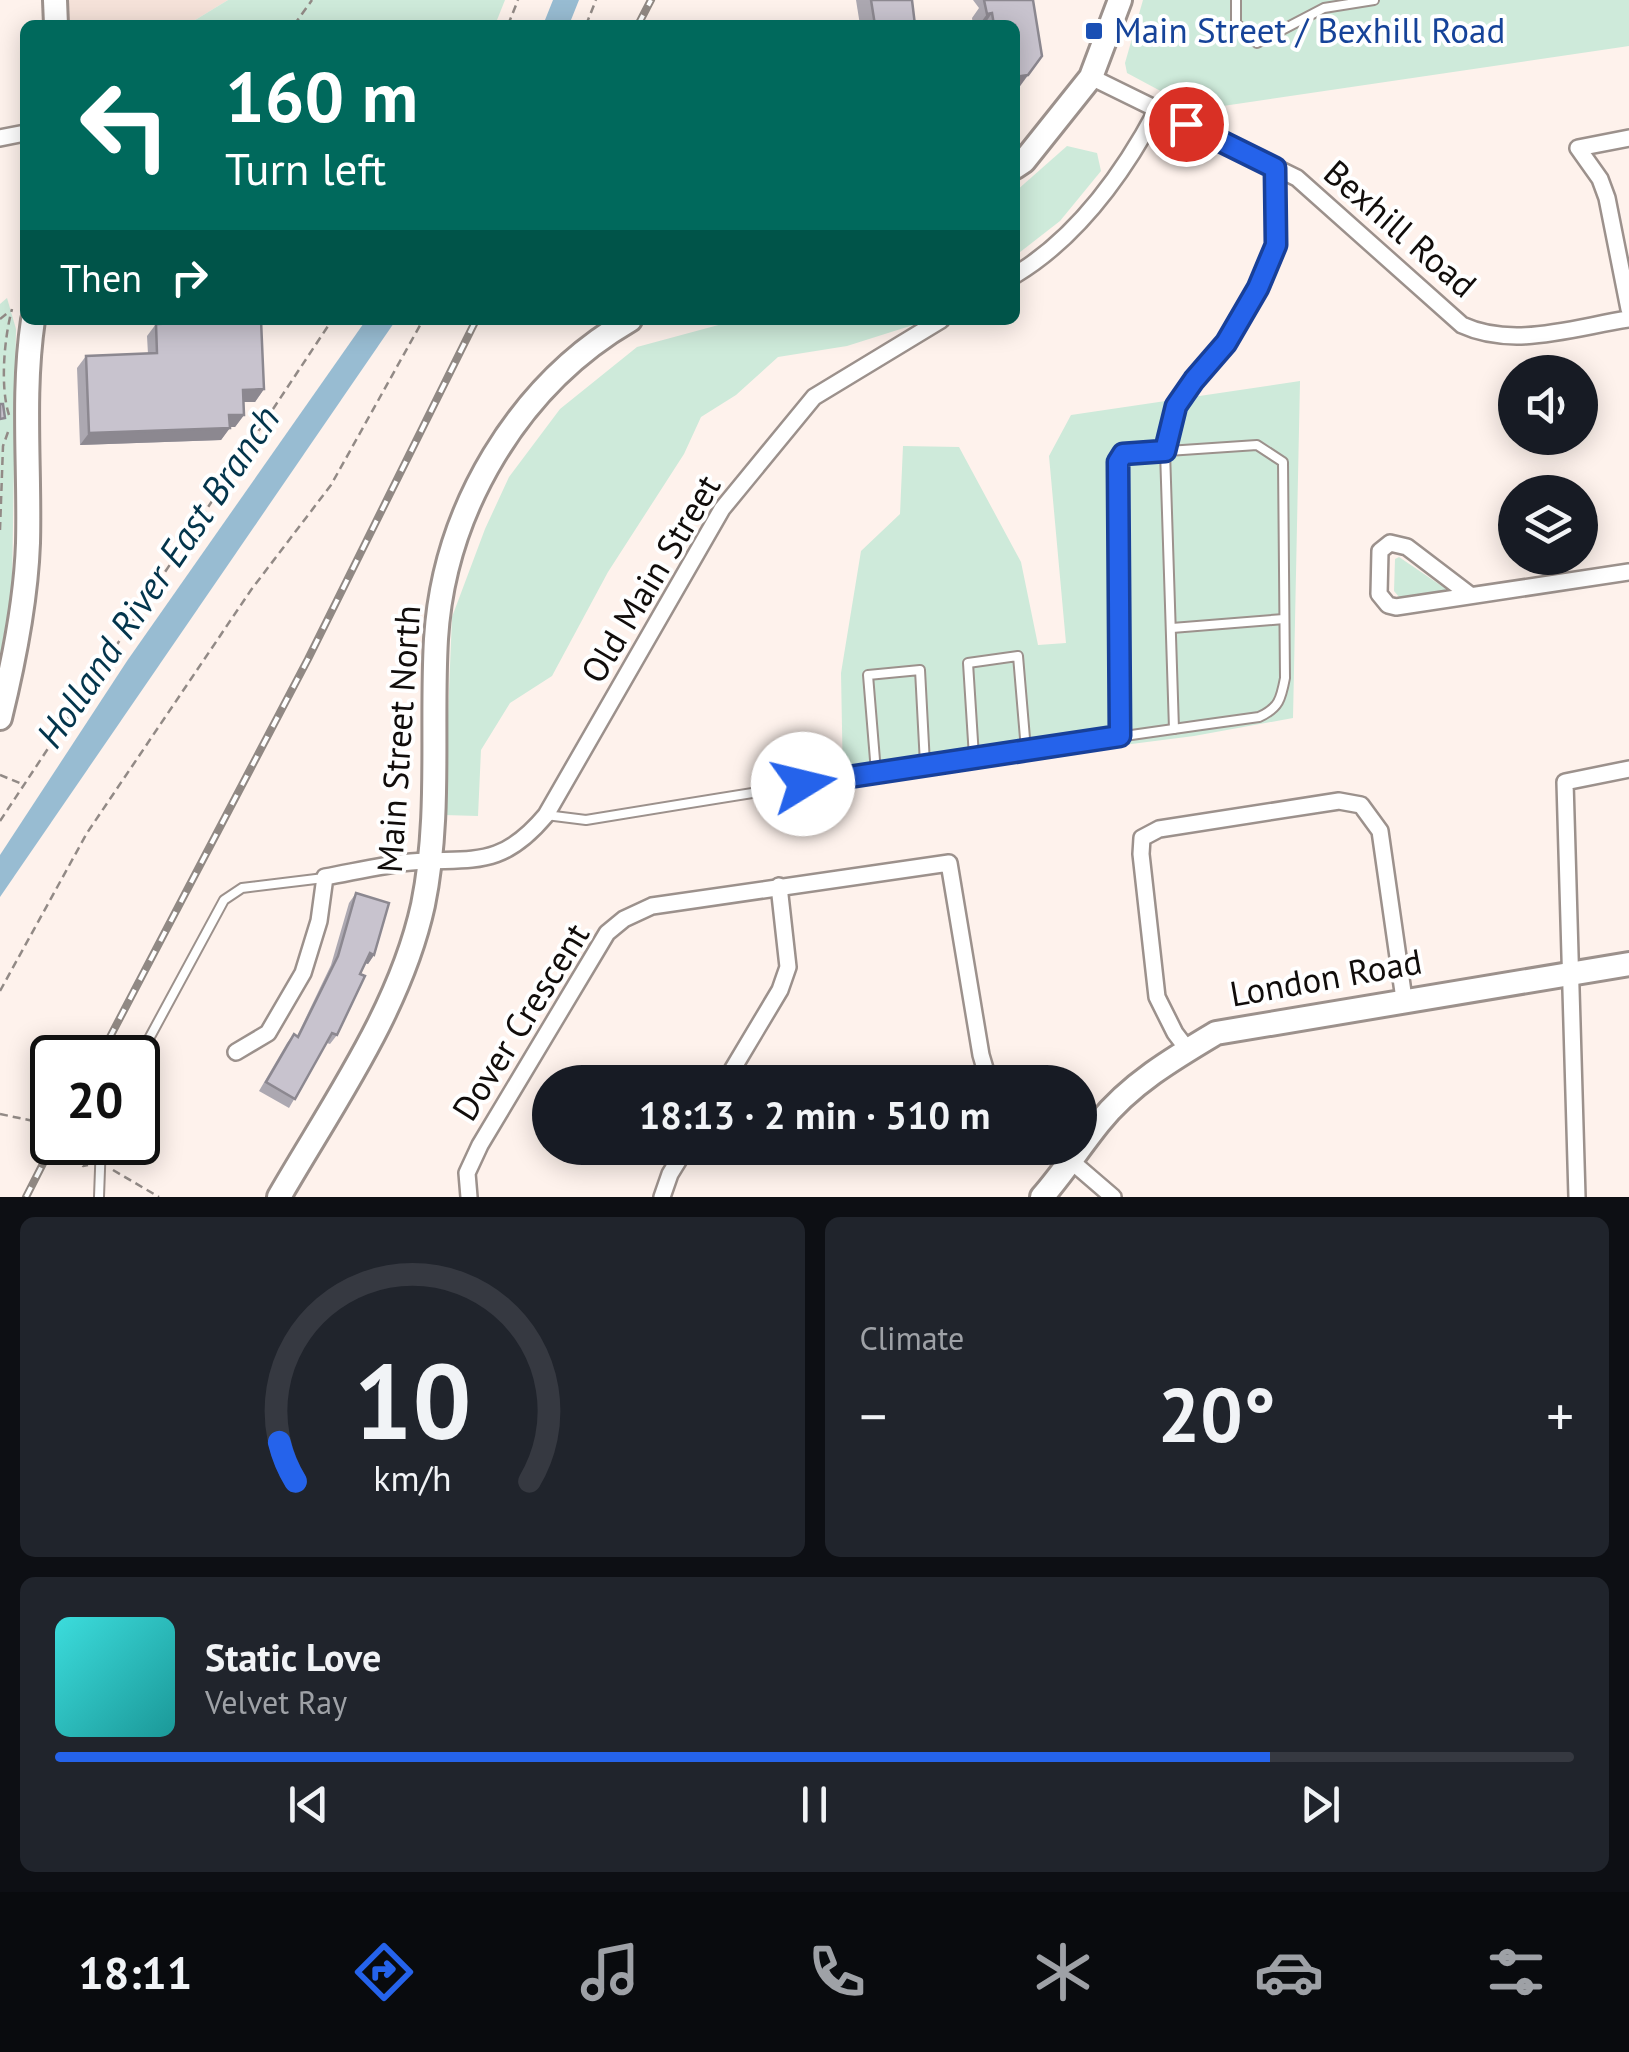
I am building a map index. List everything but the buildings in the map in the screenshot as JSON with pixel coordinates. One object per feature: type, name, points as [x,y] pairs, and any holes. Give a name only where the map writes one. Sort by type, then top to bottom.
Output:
[{"type":"main road","points":[[1020,164],[1091,78],[1120,0]]},
{"type":"main road","points":[[0,718],[13,665],[28,546],[28,370],[32,325]]},
{"type":"main road","name":"Main Street North","points":[[278,1197],[386,1012],[422,906],[435,798],[436,636],[448,558],[464,515],[485,470],[546,385],[583,352],[623,325]]},
{"type":"main road","name":"London Road","points":[[1097,1124],[1158,1067],[1216,1034],[1629,964]]},
{"type":"main road","name":"London Road","points":[[1042,1197],[1059,1165]]},
{"type":"street","name":"Bexhill Road","points":[[1091,78],[1297,178],[1462,324],[1478,332],[1520,336],[1629,319]]},
{"type":"street","points":[[1020,273],[1094,209],[1157,110]]},
{"type":"street","points":[[1629,138],[1578,148],[1608,198],[1629,309]]},
{"type":"street","name":"Old Main Street","points":[[325,878],[428,862],[478,862],[506,849],[546,815],[722,509],[814,397],[933,325]]},
{"type":"street","points":[[1470,595],[1407,547],[1390,544],[1380,551],[1379,594],[1388,604],[1404,607],[1629,572]]},
{"type":"street","points":[[1577,1197],[1566,782],[1629,769]]},
{"type":"street","points":[[1188,1050],[1156,997],[1141,854],[1142,838],[1160,829],[1339,801],[1362,805],[1380,831],[1404,1000]]},
{"type":"street","name":"Dover Crescent","points":[[469,1197],[461,1172],[607,933],[624,918],[652,906],[949,863],[984,1065]]},
{"type":"street","points":[[236,1052],[268,1033],[303,973],[319,921],[325,878]]},
{"type":"street","points":[[735,1065],[780,990],[788,966],[779,886]]},
{"type":"street","points":[[662,1197],[676,1165]]},
{"type":"street","points":[[1076,1165],[1113,1197]]},
{"type":"lane","points":[[1236,0],[1236,23],[1257,43],[1324,8],[1374,0]]},
{"type":"lane","points":[[1174,728],[1165,451],[1176,406],[1226,343],[1258,288],[1276,245],[1275,168]]},
{"type":"lane","points":[[546,815],[586,820],[925,764],[1259,717],[1274,710],[1285,678],[1283,462],[1256,445],[1123,454],[1116,472],[1120,736]]},
{"type":"lane","points":[[1172,628],[1284,619]]},
{"type":"lane","points":[[974,757],[968,663],[1018,656],[1026,750]]},
{"type":"lane","points":[[876,772],[868,675],[920,670],[925,764]]},
{"type":"lane","points":[[151,1035],[224,900],[242,888],[325,878]]},
{"type":"lane","points":[[99,1197],[100,1165]]},
{"type":"path","points":[[0,319],[12,309],[7,326],[2,401],[12,421],[4,446],[0,530]]},
{"type":"path","points":[[0,821],[329,325]]},
{"type":"path","points":[[0,991],[87,833],[251,590],[331,485],[420,325]]},
{"type":"path","points":[[0,776],[24,785]]},
{"type":"path","points":[[0,1114],[30,1120]]},
{"type":"shaded area","points":[[69,0],[228,0],[195,20],[69,20]]},
{"type":"green space","points":[[228,0],[505,0],[497,20],[195,20]]},
{"type":"green space","points":[[1143,0],[1629,0],[1629,46],[1196,110],[1127,73],[1125,63]]},
{"type":"green space","points":[[1067,146],[1097,153],[1101,171],[1060,221],[1020,252],[1020,188]]},
{"type":"green space","points":[[7,298],[16,329],[12,591],[0,656],[0,304]]},
{"type":"green space","points":[[718,325],[913,325],[847,346],[778,357],[736,395],[701,417],[684,454],[608,572],[552,676],[510,703],[481,750],[478,816],[444,815],[452,617],[485,529],[509,477],[560,409],[637,347]]},
{"type":"green space","points":[[1300,381],[1293,718],[1194,736],[843,781],[841,673],[861,551],[900,514],[903,446],[959,447],[1021,562],[1038,645],[1066,643],[1049,456],[1071,415]]},
{"type":"green space","points":[[1399,557],[1445,592],[1400,598],[1394,591],[1395,559]]},
{"type":"water","points":[[553,0],[579,0],[571,20],[545,20]]},
{"type":"water","points":[[362,325],[393,325],[0,897],[0,855],[127,661]]},
{"type":"railway","points":[[641,20],[651,0]]},
{"type":"railway","points":[[111,1035],[308,659],[474,325]]},
{"type":"railway","points":[[26,1197],[42,1165]]},
{"type":"place","name":"Main Street / Bexhill Road","points":[[1094,31]]},
{"type":"route","points":[[803,784],[1120,736],[1118,462],[1123,454],[1165,451],[1176,406],[1226,343],[1258,288],[1276,245],[1275,168],[1186,124]]},
{"type":"water label","name":"Holland River East Branch","points":[[158,577]]}]
